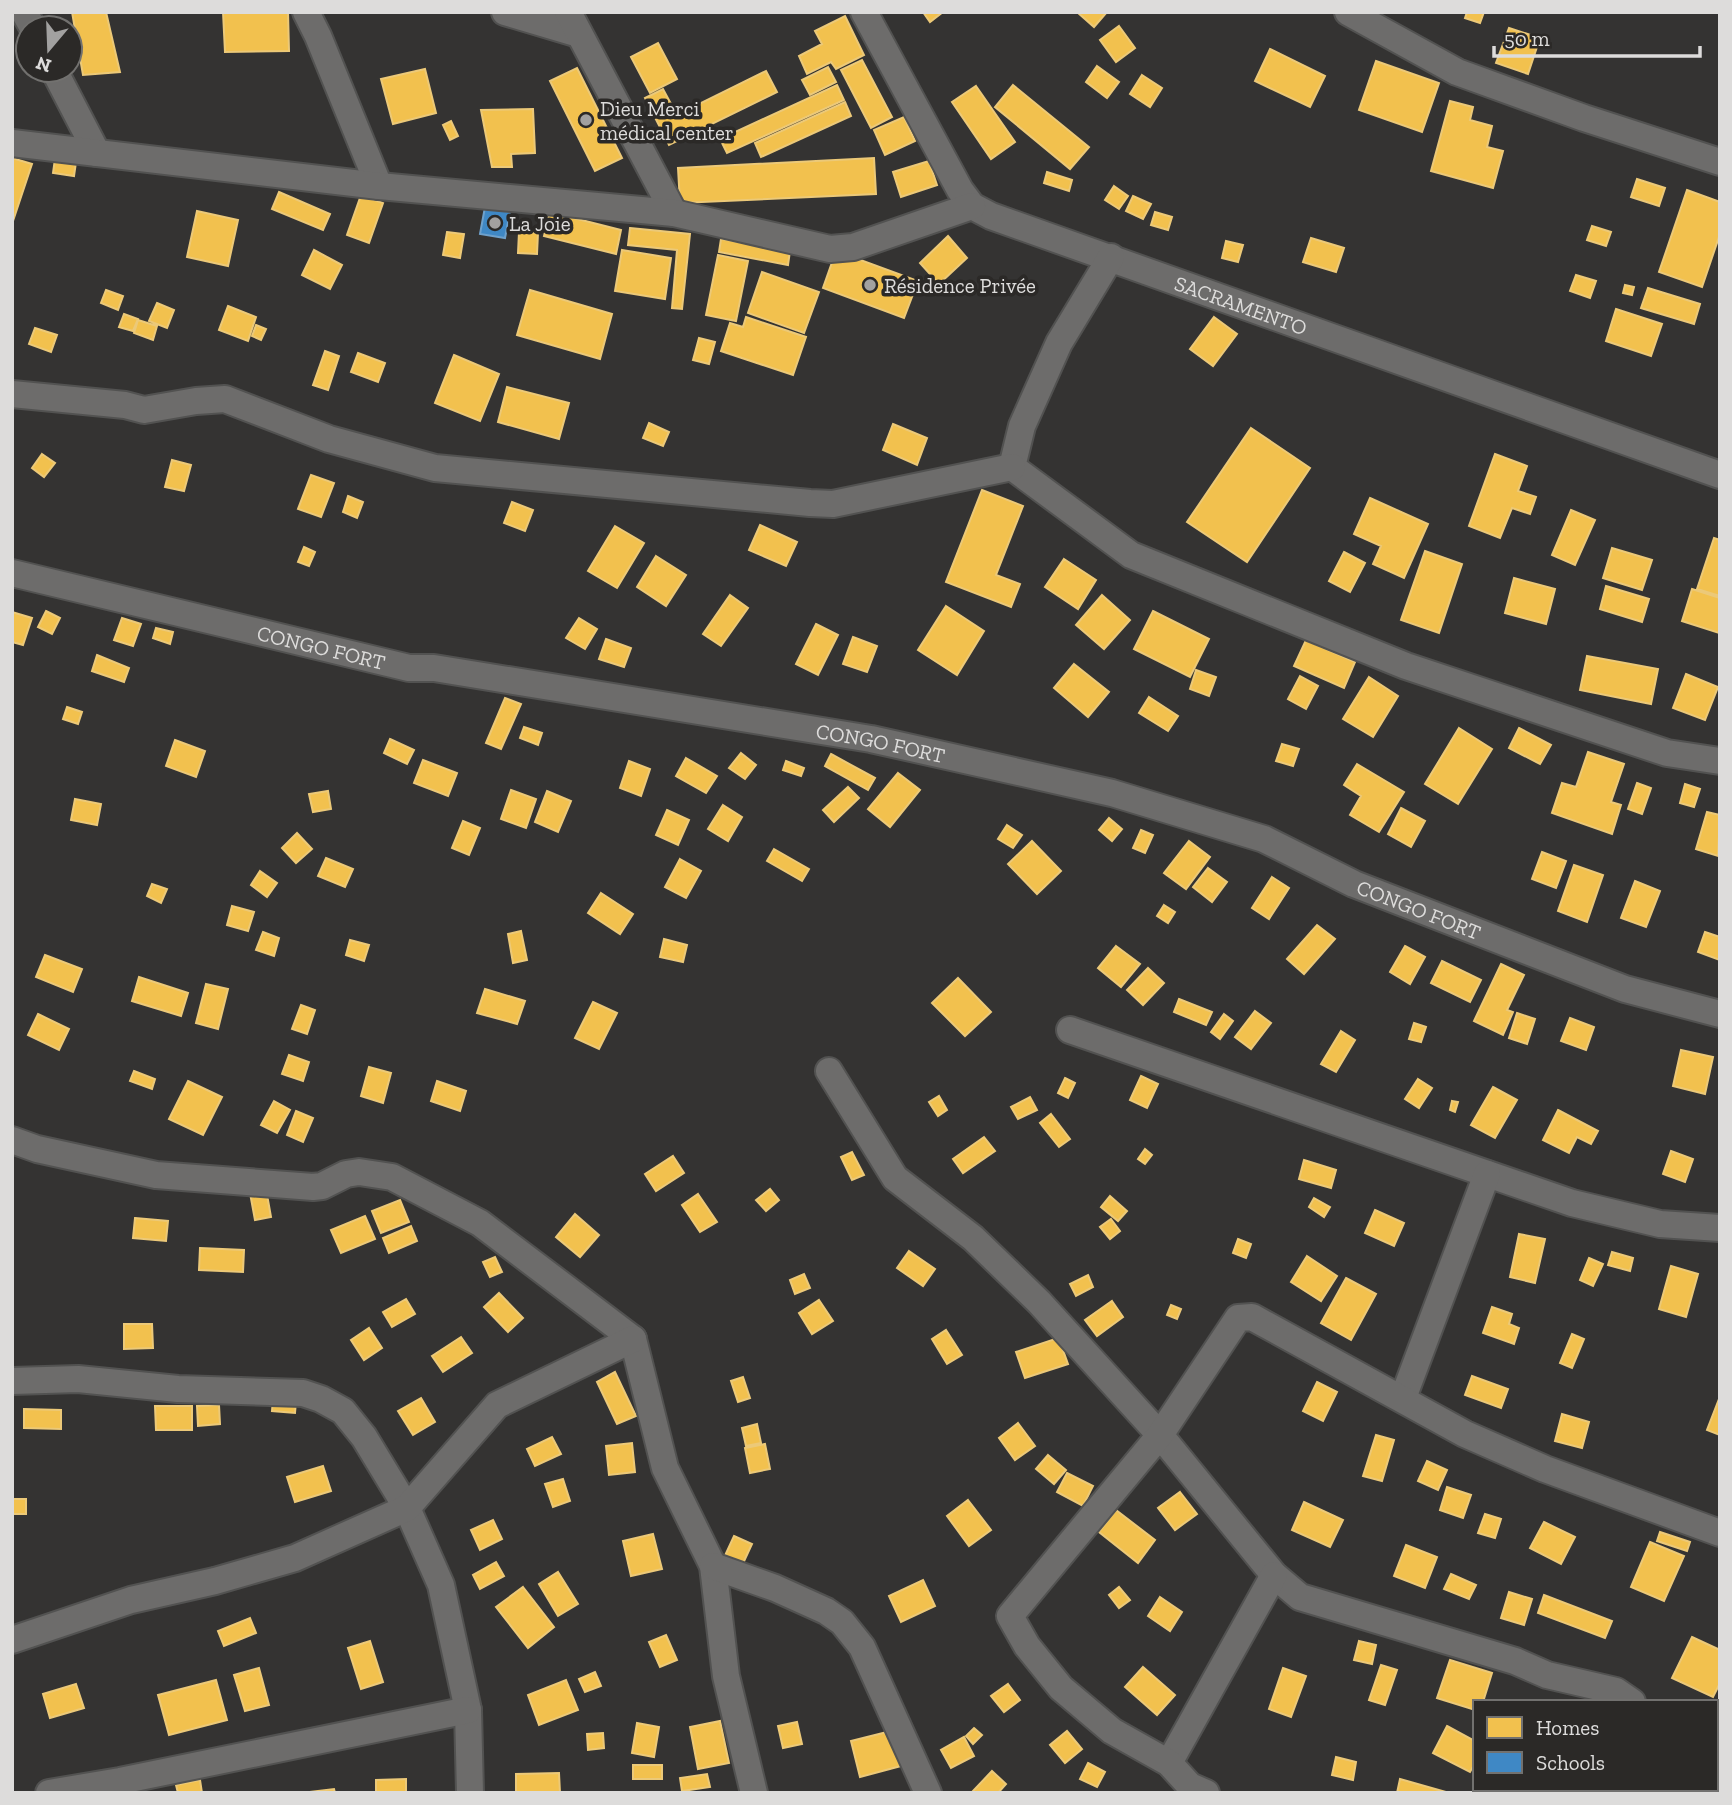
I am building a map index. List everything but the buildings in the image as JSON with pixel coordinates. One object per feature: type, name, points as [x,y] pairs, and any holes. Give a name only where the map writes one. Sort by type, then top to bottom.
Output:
[{"type":"street","points":[[306,12],[379,186]]},
{"type":"street","points":[[505,12],[573,23],[674,213]]},
{"type":"street","points":[[12,143],[379,186],[674,213],[830,249],[840,249],[853,247],[972,206],[960,190],[864,12]]},
{"type":"street","points":[[1348,12],[1457,72],[1584,118],[1720,162]]},
{"type":"street","points":[[61,84],[97,153]]},
{"type":"street","name":"SACRAMENTO","points":[[972,206],[991,216],[1720,475]]},
{"type":"street","points":[[1012,467],[1022,426],[1059,343],[1111,257]]},
{"type":"street","points":[[12,394],[125,405],[144,410],[225,399],[329,439],[435,468],[810,503],[833,504],[1012,467],[1131,555],[1419,670],[1667,753],[1720,761]]},
{"type":"street","name":"CONGO FORT","points":[[12,573],[409,668],[434,668],[871,739],[1112,793],[1264,839],[1354,884],[1625,989],[1720,1014]]},
{"type":"street","points":[[1070,1030],[1572,1203],[1660,1224],[1720,1227]]},
{"type":"street","points":[[829,1071],[895,1178],[973,1238],[1039,1302],[1160,1435],[1274,1575],[1307,1600],[1514,1661],[1547,1675],[1616,1691],[1629,1700]]},
{"type":"street","points":[[12,1140],[37,1149],[156,1175],[313,1187],[322,1186],[346,1174],[359,1172],[392,1177],[480,1223],[633,1339],[665,1468],[713,1566],[726,1676],[754,1793]]},
{"type":"street","points":[[1403,1398],[1487,1174]]},
{"type":"street","points":[[1195,1790],[1169,1763],[1112,1731],[1061,1688],[1027,1646],[1010,1616],[1160,1435],[1238,1318],[1252,1317],[1465,1434],[1545,1469],[1720,1533]]},
{"type":"street","points":[[12,1640],[131,1600],[215,1581],[295,1558],[407,1508],[497,1405],[633,1339]]},
{"type":"street","points":[[12,1381],[78,1379],[178,1389],[303,1393],[343,1410],[364,1437],[407,1508],[441,1585],[468,1710],[470,1793]]},
{"type":"street","points":[[713,1566],[775,1588],[827,1611],[842,1622],[862,1647],[928,1793]]},
{"type":"street","points":[[1169,1763],[1274,1575]]},
{"type":"street","points":[[49,1793],[468,1710]]},
{"type":"place","name":"Dieu Merci médical center","points":[[586,120]]},
{"type":"place","name":"La Joie","points":[[495,223]]},
{"type":"place","name":"Résidence Privée","points":[[870,285]]}]
